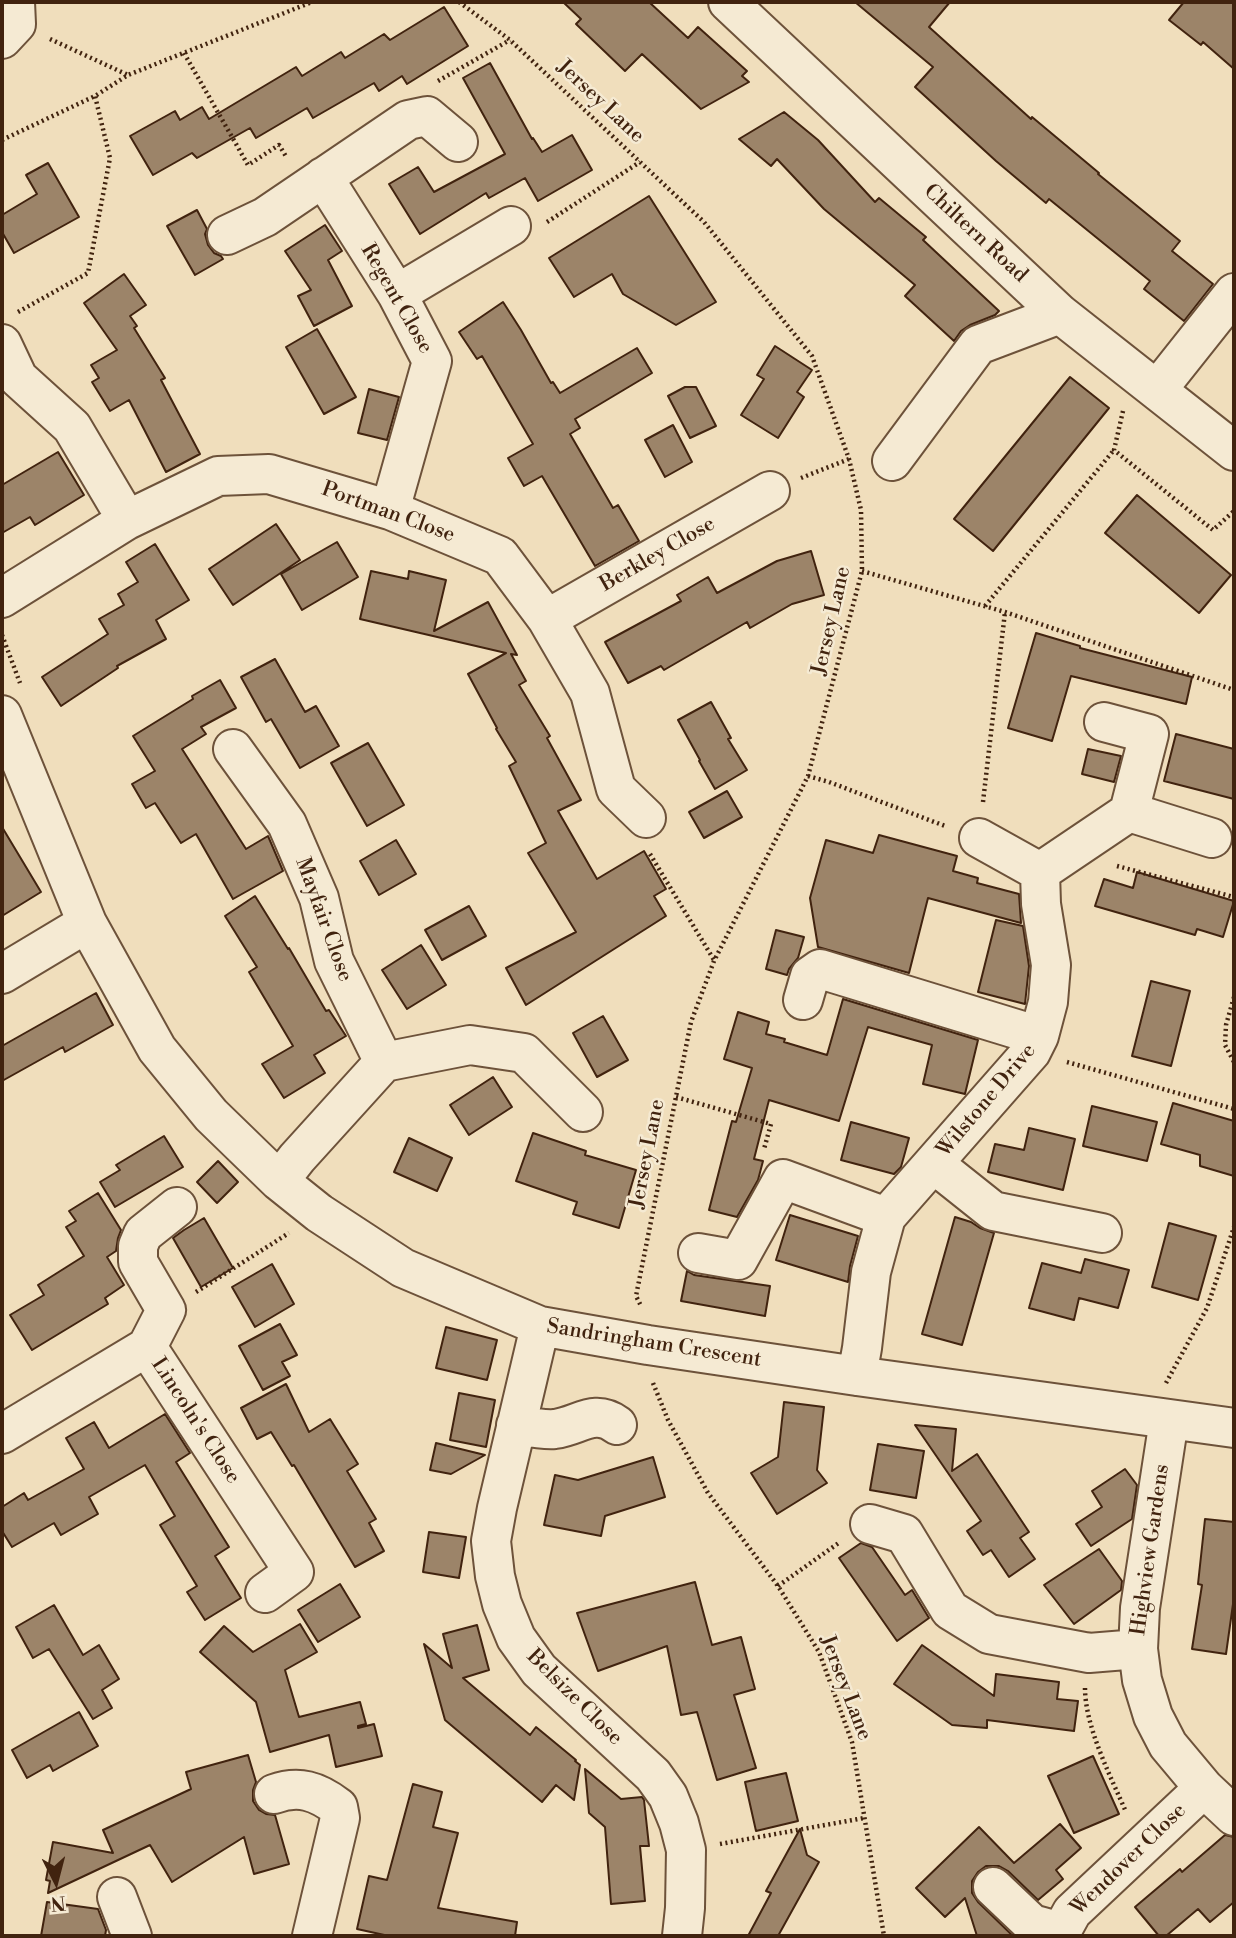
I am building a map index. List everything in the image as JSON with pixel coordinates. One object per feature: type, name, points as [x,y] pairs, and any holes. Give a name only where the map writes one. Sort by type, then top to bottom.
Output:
[{"type":"street","name":"Chiltern Road","points":[[728,2],[1059,314],[1234,451]]},
{"type":"street","points":[[227,235],[265,217],[408,120],[427,116],[458,142]]},
{"type":"street","name":"Regent Close","points":[[314,183],[397,295],[432,361],[390,510]]},
{"type":"street","points":[[397,295],[511,226]]},
{"type":"street","points":[[1145,381],[1234,293]]},
{"type":"street","points":[[892,461],[978,345],[1059,314]]},
{"type":"street","points":[[7,330],[18,379],[72,427],[127,520]]},
{"type":"street","name":"Portman Close","points":[[2,598],[127,520],[218,475],[269,474],[390,510],[500,556],[547,619],[590,693],[616,789],[646,817]]},
{"type":"street","name":"Berkley Close","points":[[547,619],[770,491]]},
{"type":"street","name":"Sandringham Crescent","points":[[2,715],[87,923],[157,1049],[211,1115],[279,1181],[319,1213],[403,1268],[540,1326],[857,1376],[1167,1403],[1234,1428]]},
{"type":"street","points":[[979,838],[1040,872],[1129,812],[1149,734],[1104,722]]},
{"type":"street","name":"Mayfair Close","points":[[233,748],[287,824],[319,898],[334,961],[384,1062]]},
{"type":"street","points":[[1129,812],[1212,838]]},
{"type":"street","name":"Wilstone Drive","points":[[857,1376],[871,1272],[886,1217],[1035,1044],[1048,1002],[1051,965],[1041,904],[1040,872]]},
{"type":"street","points":[[2,974],[87,923]]},
{"type":"street","points":[[803,1000],[810,976],[820,969],[1035,1044]]},
{"type":"street","points":[[279,1181],[384,1062],[470,1045],[524,1053],[583,1112]]},
{"type":"street","name":"Wilstone Drive","points":[[934,1164],[993,1212],[1102,1233]]},
{"type":"street","points":[[698,1253],[738,1260],[783,1179],[886,1217]]},
{"type":"street","points":[[147,1347],[166,1310],[138,1262],[138,1246],[143,1234],[177,1207]]},
{"type":"street","name":"Belsize Close","points":[[540,1326],[491,1541],[495,1576],[502,1604],[516,1638],[539,1670],[653,1774],[668,1797],[686,1850],[682,1936]]},
{"type":"street","name":"Lincoln's Close","points":[[2,1434],[147,1347],[294,1572],[265,1593]]},
{"type":"street","name":"Highview Gardens","points":[[1167,1403],[1140,1608],[1138,1649],[1142,1680],[1153,1716],[1168,1745],[1204,1788],[1234,1816]]},
{"type":"street","points":[[516,1426],[554,1429],[594,1418],[607,1418],[617,1425]]},
{"type":"street","points":[[870,1524],[904,1534],[950,1610],[989,1634],[1088,1653],[1138,1649]]},
{"type":"street","points":[[274,1794],[302,1788],[338,1807],[340,1818],[312,1936]]},
{"type":"street","name":"Wendover Close","points":[[1061,1934],[1072,1912],[1204,1788]]},
{"type":"street","points":[[993,1887],[1032,1924],[1061,1934]]},
{"type":"street","points":[[117,1897],[132,1936]]},
{"type":"path","points":[[2,141],[95,96],[128,75],[312,2]]},
{"type":"path","name":"Jersey Lane","points":[[459,2],[510,40],[704,222],[812,356],[849,458],[861,510],[862,571],[808,776],[714,961],[691,1022],[636,1296],[644,1314]]},
{"type":"path","points":[[11,21],[128,75]]},
{"type":"path","points":[[408,120],[402,101],[510,40]]},
{"type":"path","points":[[184,53],[248,164],[279,145],[314,183]]},
{"type":"path","points":[[7,330],[88,272],[110,158],[95,96]]},
{"type":"path","points":[[511,226],[526,236],[640,162]]},
{"type":"path","points":[[985,606],[1114,450],[1145,381]]},
{"type":"path","points":[[1114,450],[1213,530],[1234,511]]},
{"type":"path","points":[[770,491],[849,458]]},
{"type":"path","points":[[862,571],[1005,612],[1234,690]]},
{"type":"path","points":[[808,776],[979,838],[1005,612]]},
{"type":"path","points":[[646,817],[643,841],[714,961]]},
{"type":"path","points":[[1092,836],[1117,866],[1234,897]]},
{"type":"path","points":[[1234,997],[1226,1025],[1224,1045],[1234,1062]]},
{"type":"path","points":[[1035,1044],[1234,1109]]},
{"type":"path","points":[[676,1097],[771,1124],[763,1153],[783,1179]]},
{"type":"path","points":[[166,1310],[319,1213]]},
{"type":"path","points":[[1167,1403],[1207,1308],[1234,1227]]},
{"type":"path","name":"Jersey Lane","points":[[651,1378],[668,1420],[708,1493],[778,1586],[819,1652],[852,1742],[884,1936]]},
{"type":"path","points":[[778,1586],[842,1540],[870,1524]]},
{"type":"path","points":[[1088,1653],[1086,1709],[1107,1768],[1128,1815],[1149,1840]]},
{"type":"path","points":[[686,1850],[864,1818]]},
{"type":"building","points":[[563,2],[649,2],[688,38],[698,27],[747,71],[742,76],[749,82],[701,109],[642,54],[625,71],[576,24],[581,19]]},
{"type":"building","points":[[855,2],[950,2],[929,27],[1031,119],[1032,117],[1180,241],[1172,251],[1213,284],[1184,321],[1144,289],[1150,281],[1049,199],[1046,203],[915,87],[933,67]]},
{"type":"building","points":[[1184,2],[1234,2],[1234,69],[1203,42],[1201,45],[1169,20]]},
{"type":"building","points":[[444,7],[468,46],[407,84],[402,76],[379,91],[374,83],[313,118],[307,108],[256,138],[250,128],[197,158],[192,153],[153,175],[130,136],[175,111],[180,120],[202,107],[209,119],[296,67],[302,76],[341,52],[345,58],[384,34],[390,40]]},
{"type":"building","points":[[490,63],[542,152],[572,135],[592,170],[538,201],[525,178],[489,198],[486,193],[420,234],[389,184],[418,167],[434,192],[505,154],[463,78]]},
{"type":"building","points":[[784,112],[818,140],[875,202],[879,198],[926,237],[923,240],[999,311],[961,331],[954,341],[905,296],[915,285],[824,209],[777,159],[771,166],[739,139]]},
{"type":"building","points":[[48,163],[79,217],[14,253],[2,232],[2,215],[37,194],[26,175]]},
{"type":"building","points":[[649,196],[716,302],[676,325],[623,294],[612,274],[574,297],[549,258]]},
{"type":"building","points":[[197,210],[207,229],[205,234],[208,245],[223,259],[195,275],[167,226]]},
{"type":"building","points":[[325,225],[342,251],[328,260],[352,306],[314,326],[298,296],[311,290],[285,251]]},
{"type":"building","points":[[124,274],[146,305],[130,316],[137,326],[134,328],[165,378],[161,380],[200,454],[166,472],[129,400],[110,411],[92,382],[99,378],[91,365],[117,350],[84,303]]},
{"type":"building","points":[[503,302],[551,383],[553,382],[560,393],[637,348],[652,373],[575,419],[580,428],[570,434],[613,508],[618,505],[639,541],[595,566],[542,476],[524,486],[508,458],[533,444],[482,356],[477,359],[459,332]]},
{"type":"building","points":[[317,329],[356,397],[324,414],[286,347]]},
{"type":"building","points":[[775,346],[812,370],[797,392],[804,397],[778,438],[741,415],[764,379],[757,375]]},
{"type":"building","points":[[1070,377],[1109,408],[993,551],[954,519]]},
{"type":"building","points":[[685,387],[696,387],[716,426],[690,438],[668,396]]},
{"type":"building","points":[[369,389],[399,397],[387,440],[358,433]]},
{"type":"building","points":[[673,425],[692,462],[665,477],[645,440]]},
{"type":"building","points":[[58,452],[84,495],[35,525],[30,517],[2,533],[2,485]]},
{"type":"building","points":[[1137,495],[1231,575],[1199,613],[1105,533]]},
{"type":"building","points":[[276,524],[300,560],[233,605],[209,569]]},
{"type":"building","points":[[337,542],[358,577],[302,610],[281,574]]},
{"type":"building","points":[[155,544],[189,600],[156,620],[166,639],[117,666],[118,668],[61,706],[42,677],[108,634],[99,619],[124,605],[118,594],[138,582],[126,562]]},
{"type":"building","points":[[811,551],[824,595],[792,604],[750,628],[747,622],[664,670],[661,666],[628,683],[605,642],[681,601],[677,595],[708,577],[717,593],[777,561]]},
{"type":"building","points":[[371,571],[408,579],[409,571],[446,580],[434,631],[488,602],[517,655],[511,654],[526,681],[519,685],[550,736],[547,738],[581,800],[558,811],[597,879],[644,851],[666,889],[654,896],[666,916],[526,1005],[506,968],[576,932],[528,853],[546,843],[509,766],[516,762],[468,674],[506,653],[360,619]]},
{"type":"building","points":[[1036,633],[1080,648],[1192,677],[1186,704],[1071,676],[1052,741],[1008,728]]},
{"type":"building","points":[[275,659],[305,712],[316,706],[339,746],[300,768],[271,719],[266,722],[241,677]]},
{"type":"building","points":[[220,680],[236,708],[201,727],[206,734],[182,749],[246,849],[268,836],[283,871],[233,899],[196,834],[181,843],[155,803],[146,808],[132,784],[155,771],[133,736]]},
{"type":"building","points":[[711,702],[731,738],[728,739],[747,770],[715,789],[678,720]]},
{"type":"building","points":[[1176,734],[1234,749],[1234,799],[1164,781]]},
{"type":"building","points":[[368,743],[404,805],[367,826],[331,763]]},
{"type":"building","points":[[1088,749],[1121,756],[1114,782],[1082,774]]},
{"type":"building","points":[[727,791],[742,817],[704,838],[689,812]]},
{"type":"building","points":[[2,827],[41,892],[2,916]]},
{"type":"building","points":[[879,835],[957,856],[953,871],[978,878],[977,883],[1019,894],[1021,923],[928,898],[909,973],[818,947],[810,898],[826,840],[873,853]]},
{"type":"building","points":[[396,840],[416,874],[379,895],[360,861]]},
{"type":"building","points":[[1137,872],[1234,901],[1223,937],[1197,929],[1195,935],[1095,906],[1104,879],[1133,888]]},
{"type":"building","points":[[255,896],[326,1011],[329,1010],[346,1036],[314,1055],[325,1073],[284,1098],[262,1064],[293,1046],[249,972],[257,967],[225,916]]},
{"type":"building","points":[[469,906],[486,936],[442,960],[425,930]]},
{"type":"building","points":[[996,920],[1023,926],[1029,966],[1025,1004],[978,992]]},
{"type":"building","points":[[776,930],[804,937],[798,958],[787,975],[766,969]]},
{"type":"building","points":[[421,945],[446,985],[407,1009],[382,970]]},
{"type":"building","points":[[1151,981],[1190,991],[1171,1066],[1132,1056]]},
{"type":"building","points":[[96,993],[113,1025],[65,1052],[63,1047],[2,1081],[2,1046]]},
{"type":"building","points":[[843,999],[978,1040],[965,1094],[923,1084],[932,1045],[868,1027],[839,1121],[769,1100],[754,1159],[763,1161],[758,1180],[737,1217],[709,1210],[732,1121],[736,1122],[752,1068],[724,1059],[738,1012],[769,1022],[766,1034],[827,1055]]},
{"type":"building","points":[[603,1016],[628,1060],[597,1077],[573,1033]]},
{"type":"building","points":[[493,1077],[512,1107],[469,1135],[450,1105]]},
{"type":"building","points":[[1173,1103],[1234,1121],[1234,1176],[1200,1166],[1200,1155],[1161,1144]]},
{"type":"building","points":[[1092,1106],[1157,1122],[1147,1161],[1083,1146]]},
{"type":"building","points":[[851,1122],[909,1138],[901,1167],[894,1174],[841,1160]]},
{"type":"building","points":[[1029,1128],[1075,1139],[1063,1190],[988,1172],[995,1144],[1024,1150]]},
{"type":"building","points":[[533,1133],[586,1151],[585,1155],[636,1170],[619,1228],[573,1214],[577,1202],[516,1181]]},
{"type":"building","points":[[164,1136],[183,1167],[115,1207],[100,1182],[120,1170],[116,1165]]},
{"type":"building","points":[[409,1138],[452,1158],[437,1191],[394,1172]]},
{"type":"building","points":[[218,1161],[238,1182],[217,1203],[197,1182]]},
{"type":"building","points":[[98,1193],[121,1230],[116,1251],[107,1257],[124,1285],[105,1298],[108,1304],[32,1350],[10,1315],[44,1295],[38,1285],[84,1256],[66,1227],[76,1221],[69,1211]]},
{"type":"building","points":[[790,1215],[858,1236],[848,1282],[776,1260]]},
{"type":"building","points":[[955,1217],[994,1233],[962,1345],[922,1334]]},
{"type":"building","points":[[204,1218],[233,1268],[201,1287],[173,1238]]},
{"type":"building","points":[[1169,1223],[1216,1236],[1198,1300],[1152,1287]]},
{"type":"building","points":[[1085,1259],[1129,1270],[1118,1308],[1079,1298],[1074,1320],[1029,1308],[1042,1263],[1081,1273]]},
{"type":"building","points":[[272,1264],[294,1304],[255,1327],[232,1287]]},
{"type":"building","points":[[687,1271],[694,1275],[770,1286],[765,1316],[681,1301]]},
{"type":"building","points":[[280,1324],[297,1355],[282,1362],[290,1376],[263,1390],[239,1346]]},
{"type":"building","points":[[446,1327],[497,1340],[487,1380],[436,1368]]},
{"type":"building","points":[[286,1384],[309,1432],[330,1419],[358,1464],[347,1471],[376,1519],[369,1523],[384,1551],[355,1567],[271,1432],[257,1439],[241,1408]]},
{"type":"building","points":[[459,1393],[495,1400],[486,1447],[450,1440]]},
{"type":"building","points":[[784,1402],[824,1407],[817,1470],[827,1483],[777,1514],[751,1473],[778,1457]]},
{"type":"building","points":[[165,1414],[190,1453],[176,1462],[229,1547],[215,1556],[241,1598],[205,1620],[187,1592],[197,1586],[160,1525],[175,1516],[145,1465],[89,1497],[98,1514],[61,1535],[54,1523],[12,1547],[2,1531],[2,1507],[24,1493],[28,1500],[84,1469],[66,1438],[94,1422],[109,1448]]},
{"type":"building","points":[[915,1425],[956,1429],[952,1471],[977,1454],[1029,1532],[1020,1538],[1035,1559],[1009,1577],[991,1550],[983,1555],[967,1531],[981,1521]]},
{"type":"building","points":[[436,1443],[485,1455],[451,1474],[430,1470]]},
{"type":"building","points":[[878,1444],[924,1451],[916,1498],[870,1490]]},
{"type":"building","points":[[653,1457],[665,1497],[605,1516],[601,1536],[544,1525],[555,1475],[578,1480]]},
{"type":"building","points":[[1125,1469],[1137,1485],[1132,1519],[1091,1546],[1076,1524],[1102,1507],[1092,1491]]},
{"type":"building","points":[[1205,1519],[1234,1522],[1234,1597],[1226,1654],[1192,1649],[1202,1585],[1198,1584]]},
{"type":"building","points":[[429,1532],[466,1537],[459,1578],[423,1572]]},
{"type":"building","points":[[861,1543],[872,1547],[905,1595],[912,1590],[929,1618],[897,1641],[839,1558]]},
{"type":"building","points":[[1099,1549],[1122,1581],[1121,1590],[1074,1624],[1044,1585]]},
{"type":"building","points":[[695,1582],[712,1645],[741,1637],[755,1689],[734,1695],[756,1768],[717,1780],[697,1712],[681,1715],[667,1646],[598,1671],[577,1613]]},
{"type":"building","points":[[340,1584],[360,1617],[318,1642],[298,1610]]},
{"type":"building","points":[[54,1605],[83,1655],[99,1645],[119,1679],[102,1690],[112,1708],[93,1719],[49,1649],[33,1658],[16,1627]]},
{"type":"building","points":[[300,1624],[317,1652],[285,1670],[299,1717],[360,1702],[366,1724],[358,1728],[374,1724],[382,1756],[336,1767],[329,1735],[270,1752],[256,1702],[200,1652],[224,1626],[253,1652]]},
{"type":"building","points":[[477,1625],[489,1670],[463,1678],[530,1735],[536,1727],[576,1760],[580,1765],[574,1800],[556,1785],[542,1802],[445,1720],[424,1644],[452,1668],[443,1634]]},
{"type":"building","points":[[922,1645],[994,1696],[996,1674],[1059,1682],[1057,1699],[1078,1701],[1074,1731],[987,1720],[987,1728],[952,1725],[894,1684]]},
{"type":"building","points":[[79,1712],[98,1746],[53,1771],[50,1765],[27,1778],[12,1750]]},
{"type":"building","points":[[248,1755],[256,1782],[253,1801],[259,1810],[275,1815],[289,1864],[254,1874],[244,1837],[172,1882],[150,1845],[48,1893],[50,1881],[46,1880],[53,1842],[113,1853],[103,1830],[191,1789],[186,1772]]},
{"type":"building","points":[[1093,1756],[1119,1814],[1074,1833],[1048,1776]]},
{"type":"building","points":[[585,1769],[621,1799],[642,1797],[644,1800],[649,1846],[640,1846],[645,1901],[611,1904],[605,1827],[589,1813]]},
{"type":"building","points":[[786,1773],[798,1821],[756,1831],[745,1782]]},
{"type":"building","points":[[413,1784],[442,1792],[433,1827],[458,1833],[438,1908],[517,1922],[515,1936],[389,1936],[357,1929],[369,1876],[387,1880]]},
{"type":"building","points":[[1060,1824],[1081,1848],[1056,1870],[1063,1879],[1038,1900],[1008,1871],[999,1866],[986,1866],[972,1881],[972,1893],[978,1902],[1013,1936],[977,1936],[965,1898],[945,1917],[916,1888],[979,1827],[1014,1863]]},
{"type":"building","points":[[800,1829],[807,1855],[819,1862],[778,1936],[748,1936],[771,1893],[766,1891]]},
{"type":"building","points":[[1225,1835],[1234,1837],[1234,1902],[1210,1922],[1198,1909],[1166,1936],[1159,1936],[1135,1907]]},
{"type":"building","points":[[47,1902],[98,1909],[106,1930],[105,1936],[41,1936]]}]
